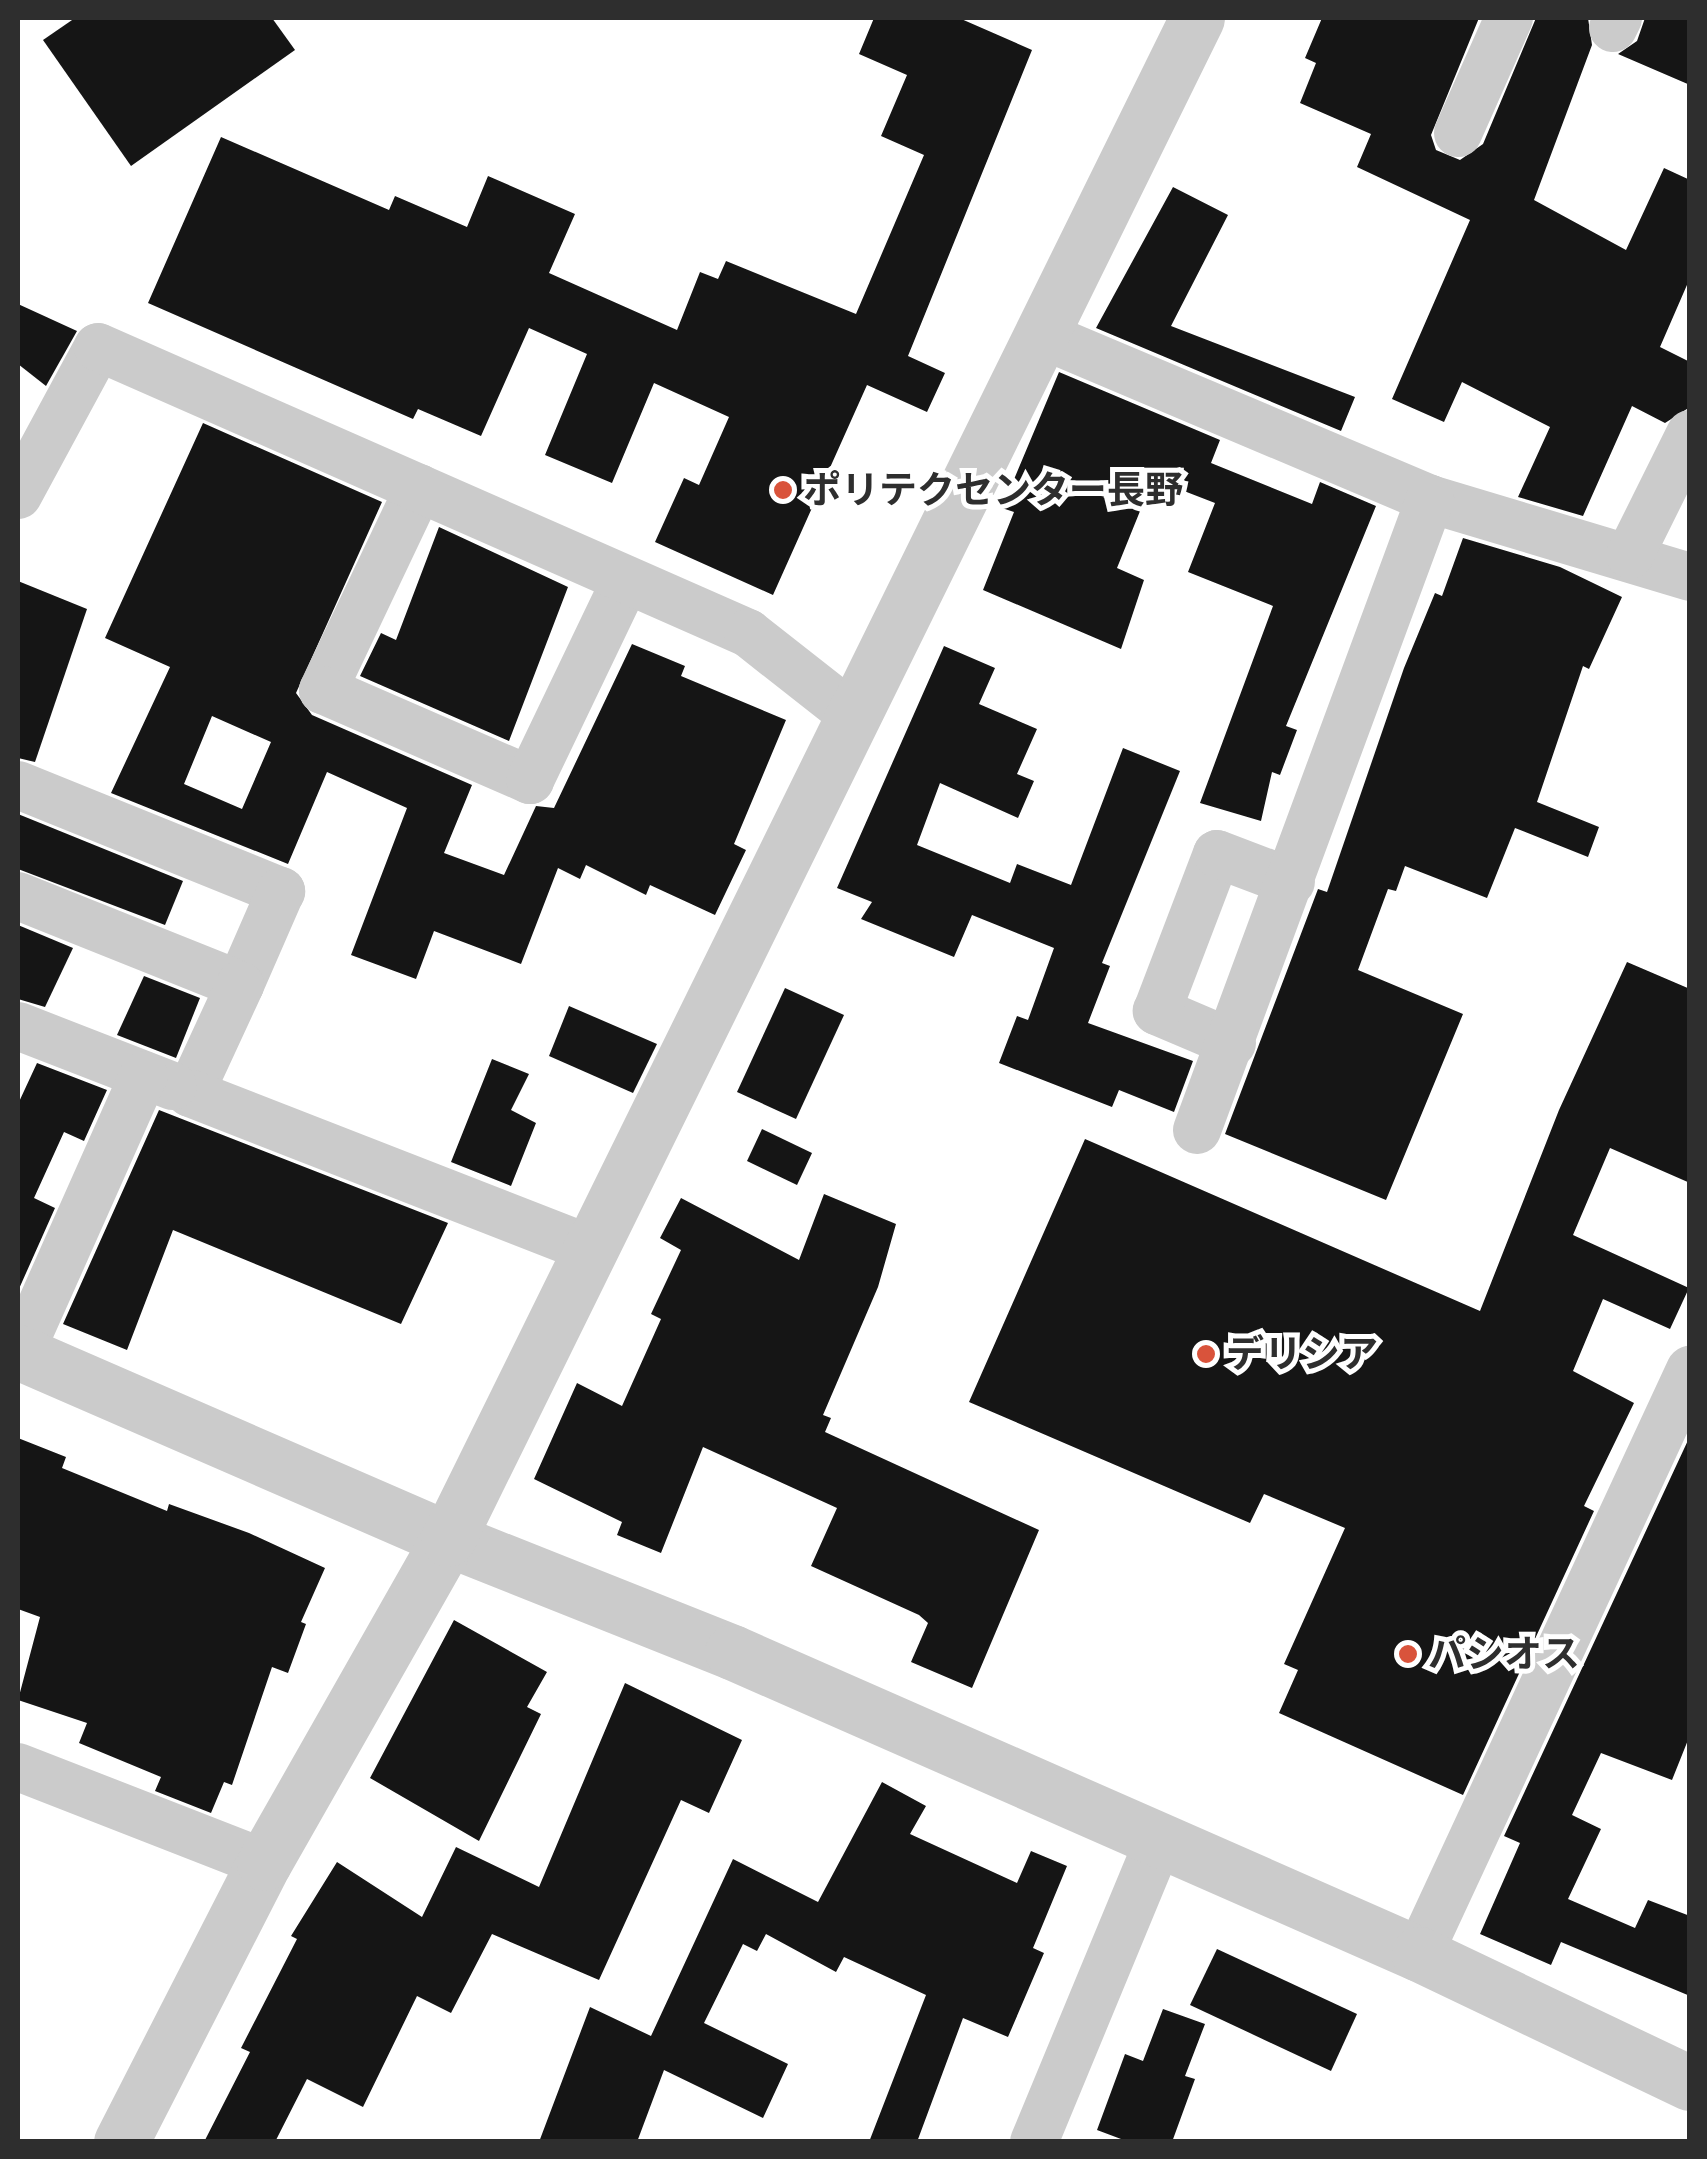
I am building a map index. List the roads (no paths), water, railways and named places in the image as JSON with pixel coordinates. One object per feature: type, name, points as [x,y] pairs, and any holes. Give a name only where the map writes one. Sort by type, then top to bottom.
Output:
[{"type":"street","points":[[121,2142],[264,1863],[448,1539],[588,1248],[856,718],[1197,18]]},
{"type":"street","points":[[1458,133],[1509,18]]},
{"type":"street","points":[[1042,335],[1430,499],[1630,555],[1690,577]]},
{"type":"street","points":[[18,495],[98,347],[748,633],[856,718]]},
{"type":"street","points":[[1630,555],[1690,434]]},
{"type":"street","points":[[420,488],[323,690],[530,780],[626,580]]},
{"type":"street","points":[[1197,1130],[1430,499]]},
{"type":"street","points":[[18,785],[282,891],[190,1093]]},
{"type":"street","points":[[1232,1043],[1157,1011],[1217,854],[1291,882]]},
{"type":"street","points":[[18,896],[240,985]]},
{"type":"street","points":[[18,1026],[588,1248]]},
{"type":"street","points":[[144,1075],[19,1353],[448,1539],[732,1652],[1419,1954],[1690,2083]]},
{"type":"street","points":[[1419,1954],[1690,1370]]},
{"type":"street","points":[[18,1767],[264,1863]]},
{"type":"street","points":[[1034,2142],[1159,1840]]},
{"type":"place","name":"ポリテクセンター長野","points":[[783,490]]},
{"type":"place","name":"デリシア","points":[[1206,1354]]},
{"type":"place","name":"パシオス","points":[[1408,1654]]}]
